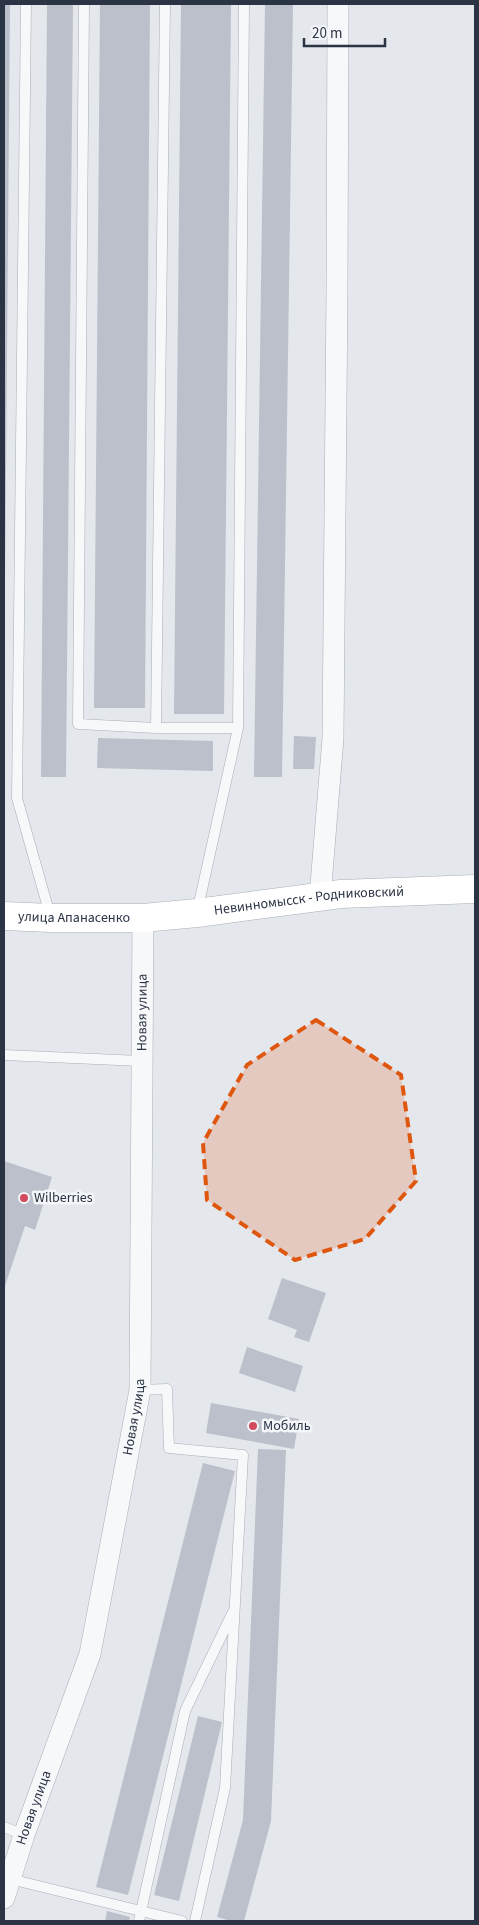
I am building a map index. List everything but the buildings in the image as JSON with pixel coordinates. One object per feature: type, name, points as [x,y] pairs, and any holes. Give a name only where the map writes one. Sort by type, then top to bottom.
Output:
[{"type":"street","points":[[331,896],[338,4]]},
{"type":"street","name":"Невинномысск - Родниковский","points":[[143,918],[331,896],[475,889]]},
{"type":"street","name":"улица Апанасенко","points":[[4,916],[143,918]]},
{"type":"street","name":"Новая улица","points":[[7,1888],[24,1834],[90,1654],[140,1390],[143,918]]},
{"type":"lane","points":[[26,4],[16,798],[51,918]]},
{"type":"lane","points":[[84,4],[78,724],[156,728],[238,728]]},
{"type":"lane","points":[[156,728],[164,4]]},
{"type":"lane","points":[[197,913],[238,728],[244,4]]},
{"type":"lane","points":[[4,1055],[142,1061]]},
{"type":"lane","points":[[140,1390],[167,1389],[169,1448],[243,1455],[225,1788],[195,1921]]},
{"type":"lane","points":[[141,1916],[185,1711],[235,1607]]},
{"type":"lane","points":[[4,1828],[24,1834]]},
{"type":"lane","points":[[7,1888],[141,1916],[182,1921]]},
{"type":"highlighted area","points":[[316,1020],[401,1075],[416,1181],[365,1239],[295,1260],[207,1200],[203,1143],[247,1065]]},
{"type":"place","name":"Wilberries","points":[[24,1198]]},
{"type":"place","name":"Мобиль","points":[[253,1426]]}]
